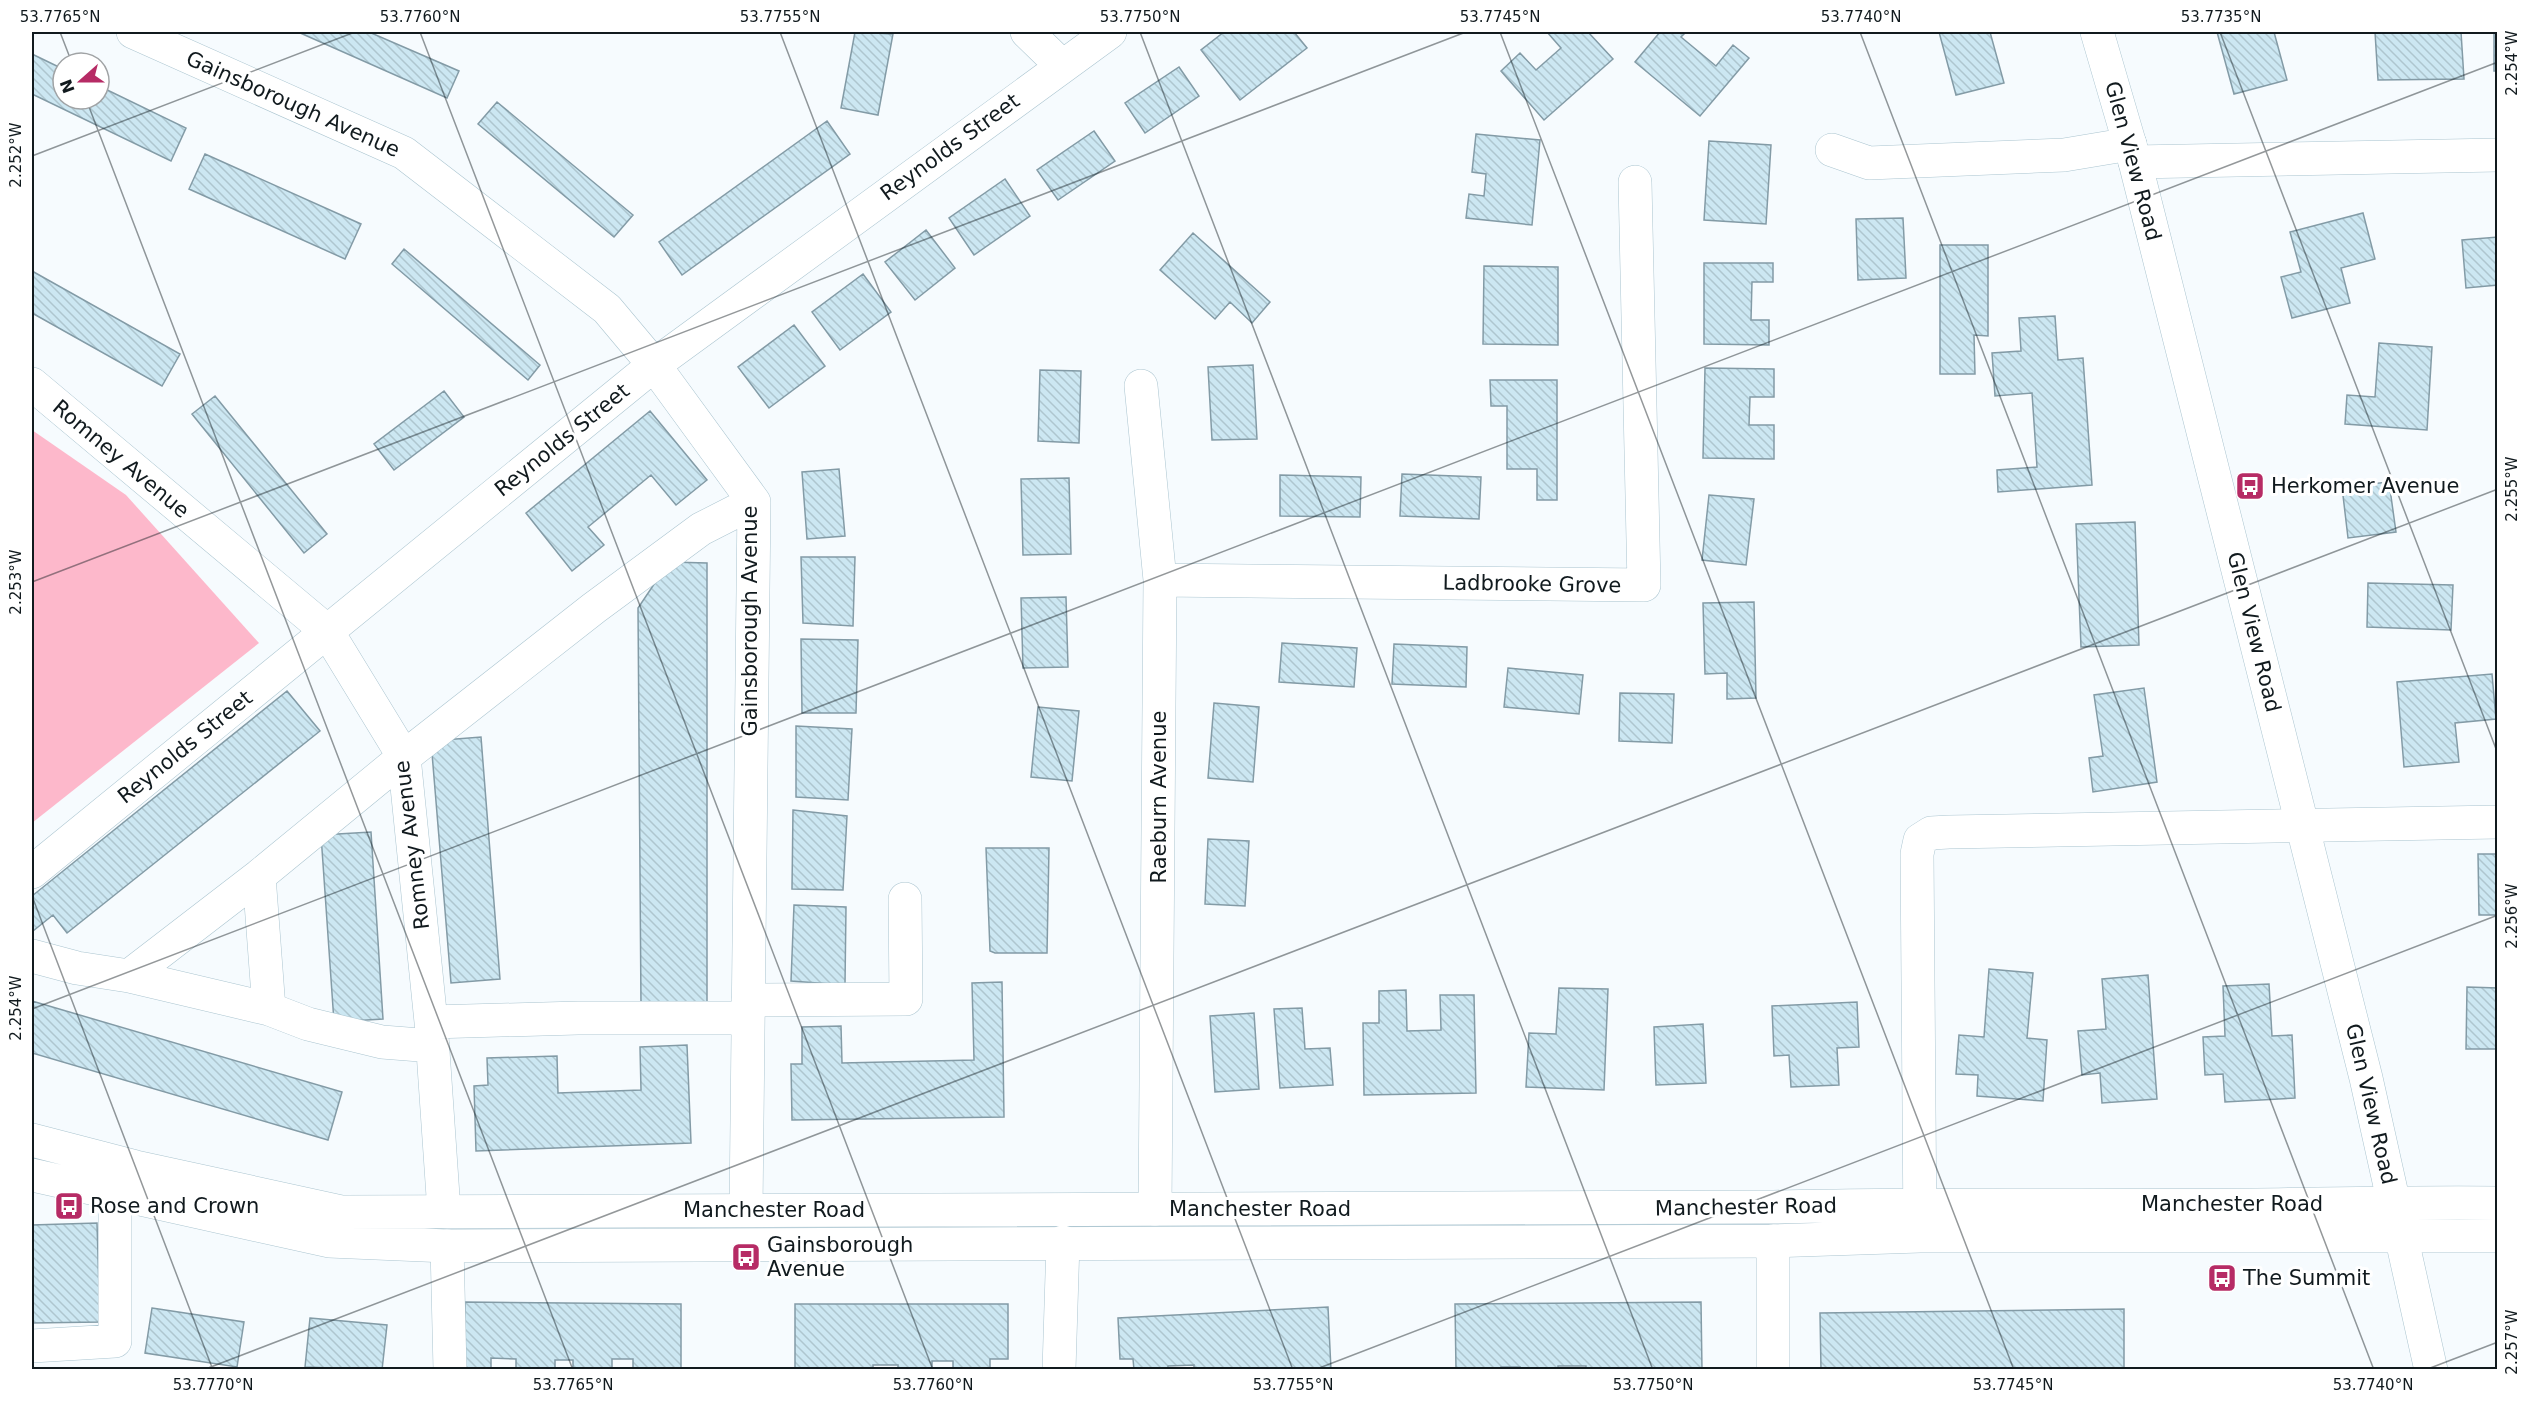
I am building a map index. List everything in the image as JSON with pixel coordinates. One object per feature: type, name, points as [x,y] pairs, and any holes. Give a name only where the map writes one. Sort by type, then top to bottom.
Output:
[{"type":"main road","name":"Gainsborough Avenue","points":[[133,32],[404,153],[607,309],[654,365],[754,502],[746,1244]]},
{"type":"main road","points":[[1027,32],[1061,65]]},
{"type":"main road","name":"Reynolds Street","points":[[32,872],[654,365],[1061,65],[1110,32]]},
{"type":"main road","name":"Glen View Road","points":[[2097,32],[2133,153],[2366,1078],[2431,1370]]},
{"type":"main road","points":[[1832,150],[1869,163],[2133,153],[2498,155]]},
{"type":"main road","name":"Ladbrooke Grove","points":[[1160,580],[1644,585],[1635,182]]},
{"type":"main road","name":"Romney Avenue","points":[[32,384],[327,631],[404,757],[433,1034],[447,1246],[450,1370]]},
{"type":"main road","name":"Raeburn Avenue","points":[[1141,386],[1160,580],[1155,1209],[1158,1243]]},
{"type":"main road","points":[[129,976],[259,876],[404,757],[594,608],[701,529],[754,502]]},
{"type":"main road","points":[[1920,1236],[1922,1204],[1917,854],[1920,840],[1931,833],[1948,832],[2498,822]]},
{"type":"main road","points":[[259,876],[269,1009]]},
{"type":"main road","points":[[32,956],[76,968],[129,976],[269,1009],[308,1024],[382,1042],[578,1018],[906,999],[905,899]]},
{"type":"main road","name":"Manchester Road","points":[[32,1140],[136,1167],[342,1212],[2498,1203]]},
{"type":"main road","name":"Manchester Road","points":[[32,1175],[329,1241],[447,1246],[1773,1241],[1920,1236],[2498,1236]]},
{"type":"main road","points":[[32,1346],[115,1341],[115,1193]]},
{"type":"main road","points":[[1773,1207],[1773,1370]]},
{"type":"main road","points":[[1393,1242],[1394,1208]]},
{"type":"main road","points":[[1059,1370],[1064,1209]]},
{"type":"shaded area","points":[[32,430],[126,495],[259,643],[32,823]]},
{"type":"building","points":[[298,32],[369,32],[459,71],[447,98]]},
{"type":"building","points":[[855,32],[893,34],[878,115],[841,108]]},
{"type":"building","points":[[1224,32],[1294,32],[1307,48],[1240,100],[1201,50]]},
{"type":"building","points":[[1547,32],[1588,32],[1613,59],[1544,120],[1501,71],[1520,53],[1536,70],[1561,48]]},
{"type":"building","points":[[1660,32],[1686,32],[1681,37],[1716,66],[1733,45],[1749,58],[1700,116],[1635,62]]},
{"type":"building","points":[[1939,32],[1990,32],[2004,83],[1956,95]]},
{"type":"building","points":[[2217,32],[2274,32],[2287,80],[2234,94]]},
{"type":"building","points":[[2375,32],[2461,32],[2464,79],[2378,80]]},
{"type":"building","points":[[2494,32],[2498,32],[2498,71],[2494,71]]},
{"type":"building","points":[[32,54],[51,63],[51,103],[32,94]]},
{"type":"building","points":[[1179,67],[1199,96],[1145,133],[1125,103]]},
{"type":"building","points":[[111,92],[186,128],[171,161],[67,111],[111,111]]},
{"type":"building","points":[[497,102],[633,215],[614,237],[478,124]]},
{"type":"building","points":[[827,121],[850,154],[682,275],[659,242]]},
{"type":"building","points":[[1094,131],[1115,161],[1058,200],[1037,170]]},
{"type":"building","points":[[1476,134],[1540,140],[1532,225],[1466,218],[1469,194],[1484,196],[1486,174],[1472,172]]},
{"type":"building","points":[[1709,141],[1771,145],[1766,224],[1704,220]]},
{"type":"building","points":[[205,154],[361,224],[345,259],[189,189]]},
{"type":"building","points":[[1005,179],[1030,216],[974,255],[949,218]]},
{"type":"building","points":[[2363,213],[2375,259],[2341,268],[2350,303],[2292,318],[2281,277],[2301,272],[2290,232]]},
{"type":"building","points":[[1903,218],[1906,278],[1858,280],[1856,219]]},
{"type":"building","points":[[926,230],[955,268],[915,300],[885,262]]},
{"type":"building","points":[[1193,233],[1270,302],[1252,323],[1230,302],[1215,319],[1160,270]]},
{"type":"building","points":[[2498,237],[2498,285],[2466,288],[2462,240]]},
{"type":"building","points":[[1940,245],[1988,245],[1988,336],[1974,335],[1975,374],[1940,374]]},
{"type":"building","points":[[404,249],[540,365],[528,380],[392,264]]},
{"type":"building","points":[[1704,263],[1773,263],[1773,282],[1752,282],[1751,320],[1769,320],[1769,345],[1704,344]]},
{"type":"building","points":[[1484,266],[1558,267],[1558,345],[1483,344]]},
{"type":"building","points":[[32,271],[180,354],[162,386],[32,313]]},
{"type":"building","points":[[863,274],[891,312],[840,350],[812,312]]},
{"type":"building","points":[[2055,316],[2058,360],[2083,358],[2092,485],[1998,492],[1997,470],[2037,467],[2032,393],[1995,396],[1992,353],[2021,351],[2019,318]]},
{"type":"building","points":[[794,325],[825,366],[769,408],[738,367]]},
{"type":"building","points":[[2379,343],[2432,347],[2427,430],[2345,424],[2347,395],[2375,397]]},
{"type":"building","points":[[1253,365],[1257,439],[1212,440],[1208,367]]},
{"type":"building","points":[[1705,368],[1774,369],[1774,397],[1750,397],[1749,425],[1774,425],[1774,459],[1703,458]]},
{"type":"building","points":[[1040,370],[1081,371],[1079,443],[1038,441]]},
{"type":"building","points":[[1490,380],[1557,380],[1557,500],[1537,500],[1537,469],[1507,469],[1507,406],[1491,406]]},
{"type":"building","points":[[444,391],[464,417],[394,470],[374,444]]},
{"type":"building","points":[[215,396],[327,534],[304,553],[192,414]]},
{"type":"building","points":[[650,411],[707,480],[676,505],[651,475],[588,527],[604,545],[572,571],[526,513]]},
{"type":"building","points":[[839,469],[845,536],[807,539],[802,472]]},
{"type":"building","points":[[1402,474],[1481,477],[1479,519],[1400,516]]},
{"type":"building","points":[[1280,475],[1361,477],[1360,517],[1280,516]]},
{"type":"building","points":[[1069,478],[1071,554],[1023,555],[1021,479]]},
{"type":"building","points":[[2389,482],[2396,532],[2348,538],[2342,487]]},
{"type":"building","points":[[1709,495],[1754,499],[1746,565],[1702,560]]},
{"type":"building","points":[[2135,522],[2139,645],[2081,647],[2076,524]]},
{"type":"building","points":[[801,557],[855,557],[853,626],[803,623]]},
{"type":"building","points":[[669,562],[707,563],[707,1005],[641,1007],[638,608]]},
{"type":"building","points":[[2368,583],[2453,585],[2451,630],[2367,627]]},
{"type":"building","points":[[1066,597],[1068,667],[1023,668],[1021,598]]},
{"type":"building","points":[[1754,602],[1756,698],[1727,699],[1727,673],[1705,674],[1703,603]]},
{"type":"building","points":[[801,639],[858,640],[856,713],[802,713]]},
{"type":"building","points":[[1282,643],[1357,648],[1354,687],[1279,682]]},
{"type":"building","points":[[1394,644],[1467,647],[1466,687],[1392,684]]},
{"type":"building","points":[[1508,668],[1583,675],[1579,714],[1504,707]]},
{"type":"building","points":[[2492,674],[2496,719],[2455,723],[2459,762],[2404,767],[2397,682]]},
{"type":"building","points":[[2144,688],[2157,782],[2093,792],[2089,758],[2103,756],[2094,695]]},
{"type":"building","points":[[287,691],[320,731],[67,933],[53,915],[33,931],[32,896]]},
{"type":"building","points":[[1620,693],[1674,694],[1672,743],[1619,741]]},
{"type":"building","points":[[1214,703],[1259,707],[1253,782],[1208,778]]},
{"type":"building","points":[[1038,707],[1079,711],[1072,781],[1031,777]]},
{"type":"building","points":[[796,726],[852,729],[848,800],[796,797]]},
{"type":"building","points":[[481,737],[500,979],[451,983],[431,741]]},
{"type":"building","points":[[793,810],[847,816],[843,890],[792,889]]},
{"type":"building","points":[[371,832],[383,1019],[334,1022],[321,835]]},
{"type":"building","points":[[1208,839],[1249,841],[1245,906],[1205,904]]},
{"type":"building","points":[[986,848],[1049,848],[1047,953],[995,953],[990,951]]},
{"type":"building","points":[[2478,854],[2498,854],[2498,915],[2479,915]]},
{"type":"building","points":[[794,905],[846,907],[845,985],[791,981]]},
{"type":"building","points":[[1989,969],[2033,973],[2027,1038],[2047,1040],[2043,1101],[1977,1096],[1978,1075],[1956,1074],[1959,1035],[1984,1037]]},
{"type":"building","points":[[2148,975],[2157,1099],[2102,1103],[2100,1073],[2082,1075],[2078,1031],[2106,1029],[2102,979]]},
{"type":"building","points":[[1002,982],[1004,1117],[792,1120],[791,1064],[802,1064],[802,1027],[841,1026],[842,1063],[974,1060],[972,983]]},
{"type":"building","points":[[2269,984],[2272,1036],[2292,1035],[2295,1098],[2225,1102],[2223,1074],[2205,1075],[2203,1037],[2225,1036],[2223,986]]},
{"type":"building","points":[[2467,987],[2498,988],[2498,1049],[2466,1049]]},
{"type":"building","points":[[1559,988],[1608,989],[1604,1090],[1526,1087],[1529,1033],[1556,1034]]},
{"type":"building","points":[[1406,990],[1407,1031],[1441,1030],[1440,995],[1474,995],[1476,1093],[1364,1095],[1363,1023],[1379,1023],[1379,991]]},
{"type":"building","points":[[32,1001],[342,1092],[328,1140],[32,1053]]},
{"type":"building","points":[[1857,1002],[1859,1047],[1837,1048],[1839,1085],[1791,1087],[1789,1055],[1774,1056],[1772,1006]]},
{"type":"building","points":[[1302,1008],[1305,1049],[1330,1048],[1333,1085],[1280,1088],[1274,1009]]},
{"type":"building","points":[[1254,1013],[1259,1089],[1215,1092],[1210,1016]]},
{"type":"building","points":[[1703,1024],[1706,1083],[1656,1085],[1654,1027]]},
{"type":"building","points":[[687,1045],[691,1143],[476,1151],[474,1086],[488,1085],[487,1058],[557,1056],[558,1093],[641,1090],[640,1047]]},
{"type":"building","points":[[97,1223],[100,1322],[32,1323],[32,1225]]},
{"type":"building","points":[[465,1302],[681,1304],[681,1370],[633,1370],[633,1359],[612,1359],[612,1370],[573,1370],[573,1360],[555,1360],[555,1370],[516,1370],[516,1359],[491,1358],[491,1370],[464,1370]]},
{"type":"building","points":[[1701,1302],[1702,1370],[1586,1370],[1586,1366],[1558,1366],[1558,1370],[1520,1370],[1520,1367],[1501,1367],[1501,1370],[1456,1370],[1455,1304]]},
{"type":"building","points":[[795,1304],[1008,1304],[1008,1359],[990,1359],[990,1370],[953,1370],[953,1361],[932,1361],[932,1370],[898,1370],[898,1365],[873,1365],[873,1370],[795,1370]]},
{"type":"building","points":[[1328,1307],[1331,1370],[1194,1370],[1194,1365],[1168,1366],[1168,1370],[1134,1370],[1133,1359],[1120,1359],[1118,1318]]},
{"type":"building","points":[[152,1308],[244,1322],[237,1367],[145,1353]]},
{"type":"building","points":[[2124,1309],[2124,1370],[1821,1370],[1820,1313]]},
{"type":"building","points":[[310,1318],[387,1325],[382,1370],[305,1367]]},
{"type":"place","name":"Herkomer Avenue","points":[[2250,486]]},
{"type":"place","name":"Rose and Crown","points":[[69,1206]]},
{"type":"place","name":"Gainsborough Avenue","points":[[746,1257]]},
{"type":"place","name":"The Summit","points":[[2222,1278]]}]
